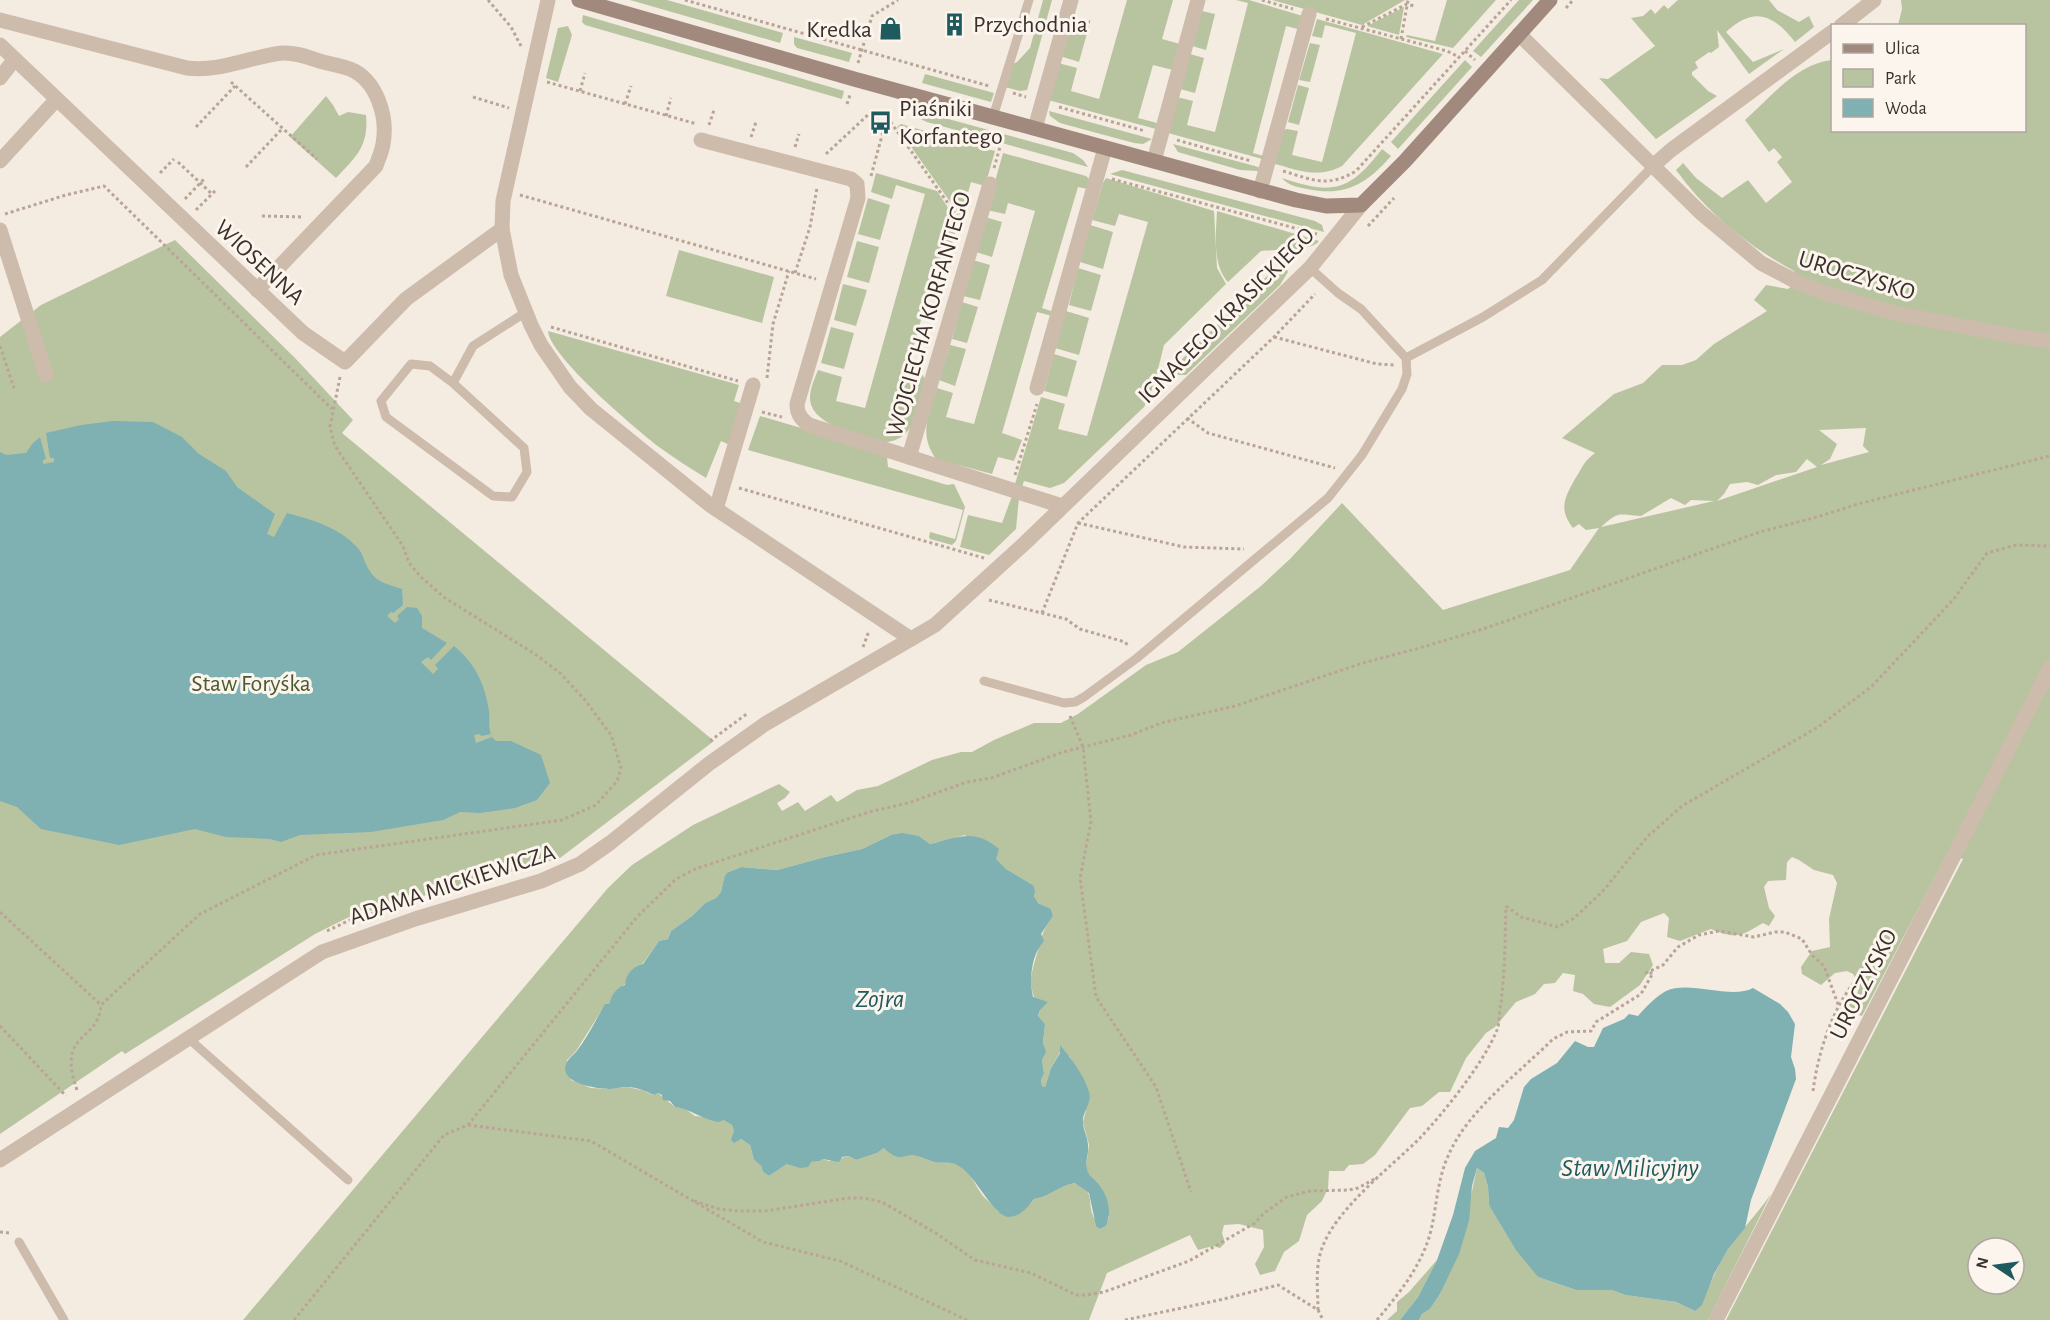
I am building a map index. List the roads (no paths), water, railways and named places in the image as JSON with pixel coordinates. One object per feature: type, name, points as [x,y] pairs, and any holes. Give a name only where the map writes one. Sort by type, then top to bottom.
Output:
[{"type":"street","points":[[548,0],[502,201],[502,230],[512,275],[541,345],[552,364],[584,402],[716,509],[911,639]]},
{"type":"street","points":[[579,0],[1296,200],[1326,206],[1361,205]]},
{"type":"street","points":[[1035,128],[1071,0]]},
{"type":"street","points":[[1154,161],[1198,0]]},
{"type":"street","name":"IGNACEGO KRASICKIEGO","points":[[911,639],[935,625],[969,596],[1310,268],[1361,205],[1405,161],[1550,0]]},
{"type":"street","points":[[1844,24],[1874,0]]},
{"type":"street","points":[[1260,190],[1309,14]]},
{"type":"street","points":[[0,20],[187,68],[215,69],[251,59],[291,53],[350,69],[360,75],[380,102],[384,120],[383,145],[376,166],[257,290]]},
{"type":"street","points":[[1654,165],[1671,150],[1831,33]]},
{"type":"street","name":"UROCZYSKO","points":[[1519,34],[1701,213],[1761,263],[1822,292],[1894,313],[2050,340]]},
{"type":"street","name":"WIOSENNA","points":[[0,45],[303,333],[345,362],[406,299],[502,230]]},
{"type":"street","points":[[0,78],[14,60]]},
{"type":"street","points":[[0,161],[56,99]]},
{"type":"street","name":"WOJCIECHA KORFANTEGO","points":[[702,131],[821,165],[851,179],[859,189],[797,404],[797,411],[802,419],[809,425],[1062,506]]},
{"type":"street","points":[[1037,388],[1106,148]]},
{"type":"street","name":"WOJCIECHA KORFANTEGO","points":[[909,457],[991,179]]},
{"type":"street","points":[[0,230],[46,375]]},
{"type":"street","points":[[716,509],[753,385]]},
{"type":"street","name":"ADAMA MICKIEWICZA","points":[[0,1160],[322,952],[416,919],[542,881],[580,864],[610,843],[710,763],[765,724],[911,639]]},
{"type":"street","name":"UROCZYSKO","points":[[1716,1320],[2050,668]]},
{"type":"lane","points":[[993,117],[1029,0]]},
{"type":"lane","points":[[1406,358],[1483,317],[1542,280],[1654,165]]},
{"type":"lane","points":[[984,681],[1064,703],[1075,702],[1084,697],[1137,658],[1328,498],[1362,455],[1402,389],[1407,374],[1406,358],[1361,309],[1338,293],[1310,268]]},
{"type":"lane","points":[[453,383],[473,346],[526,312]]},
{"type":"lane","points":[[411,364],[430,366],[453,383],[524,448],[527,472],[512,497],[493,496],[386,417],[381,401],[411,364]]},
{"type":"lane","points":[[188,1038],[348,1180]]},
{"type":"lane","points":[[19,1242],[64,1320]]},
{"type":"water","points":[[113,421],[153,422],[182,437],[199,454],[226,471],[237,487],[275,514],[267,534],[274,537],[287,513],[325,525],[350,540],[360,551],[372,575],[402,589],[403,605],[387,616],[395,623],[399,619],[397,616],[407,607],[417,608],[422,616],[422,628],[447,643],[431,660],[428,657],[421,662],[433,674],[438,669],[435,665],[454,646],[468,660],[478,675],[485,692],[491,734],[474,735],[476,743],[492,737],[496,741],[511,741],[541,755],[550,783],[537,800],[515,808],[480,813],[460,812],[443,820],[371,832],[300,835],[281,842],[270,839],[226,837],[195,829],[119,845],[41,829],[17,807],[0,801],[0,452],[6,455],[26,453],[40,437],[46,459],[43,460],[43,464],[54,462],[54,458],[50,458],[46,433]]},
{"type":"water","name":"Zojra","points":[[902,833],[919,836],[930,844],[966,836],[982,838],[990,842],[999,849],[996,859],[1006,869],[1033,885],[1034,896],[1038,903],[1051,909],[1053,916],[1041,934],[1044,941],[1036,953],[1031,976],[1033,997],[1048,1002],[1040,1010],[1038,1016],[1045,1024],[1043,1043],[1046,1052],[1042,1060],[1044,1074],[1041,1080],[1042,1086],[1045,1087],[1051,1068],[1060,1053],[1060,1045],[1080,1072],[1090,1095],[1083,1118],[1088,1146],[1087,1166],[1088,1172],[1103,1190],[1108,1201],[1109,1213],[1106,1226],[1100,1229],[1096,1226],[1089,1193],[1075,1183],[1034,1199],[1020,1213],[1009,1217],[1003,1215],[990,1203],[970,1176],[957,1165],[934,1162],[912,1155],[897,1157],[884,1148],[877,1153],[856,1160],[849,1156],[842,1157],[839,1162],[823,1159],[811,1162],[808,1167],[800,1168],[787,1164],[769,1176],[754,1160],[750,1145],[741,1139],[734,1143],[731,1140],[734,1131],[732,1125],[724,1120],[712,1121],[675,1107],[670,1101],[663,1100],[662,1095],[658,1093],[654,1095],[631,1087],[595,1088],[572,1080],[567,1075],[565,1069],[568,1061],[584,1041],[605,1004],[609,1004],[615,992],[625,985],[631,971],[643,964],[659,941],[668,939],[671,931],[705,903],[716,898],[721,892],[727,873],[742,867],[777,870],[862,849],[891,835]]},
{"type":"water","name":"Staw Milicyjny","points":[[1687,988],[1734,992],[1753,988],[1780,1004],[1795,1024],[1791,1057],[1796,1079],[1751,1200],[1745,1228],[1728,1249],[1714,1274],[1702,1305],[1695,1311],[1676,1302],[1625,1295],[1612,1290],[1576,1290],[1538,1277],[1516,1250],[1489,1205],[1484,1173],[1477,1168],[1472,1186],[1469,1221],[1459,1254],[1440,1294],[1419,1320],[1400,1320],[1418,1297],[1437,1260],[1453,1215],[1465,1168],[1475,1151],[1496,1138],[1499,1127],[1508,1128],[1514,1120],[1524,1087],[1531,1079],[1557,1063],[1575,1041],[1588,1047],[1594,1047],[1603,1028],[1624,1019],[1629,1014],[1638,1016],[1654,999],[1666,991]]},
{"type":"place","name":"Przychodnia","points":[[955,24]]},
{"type":"place","name":"Kredka","points":[[890,29]]},
{"type":"place","name":"Piaśniki Korfantego","points":[[881,122]]},
{"type":"park label","name":"Staw Foryśka","points":[[251,683]]}]
